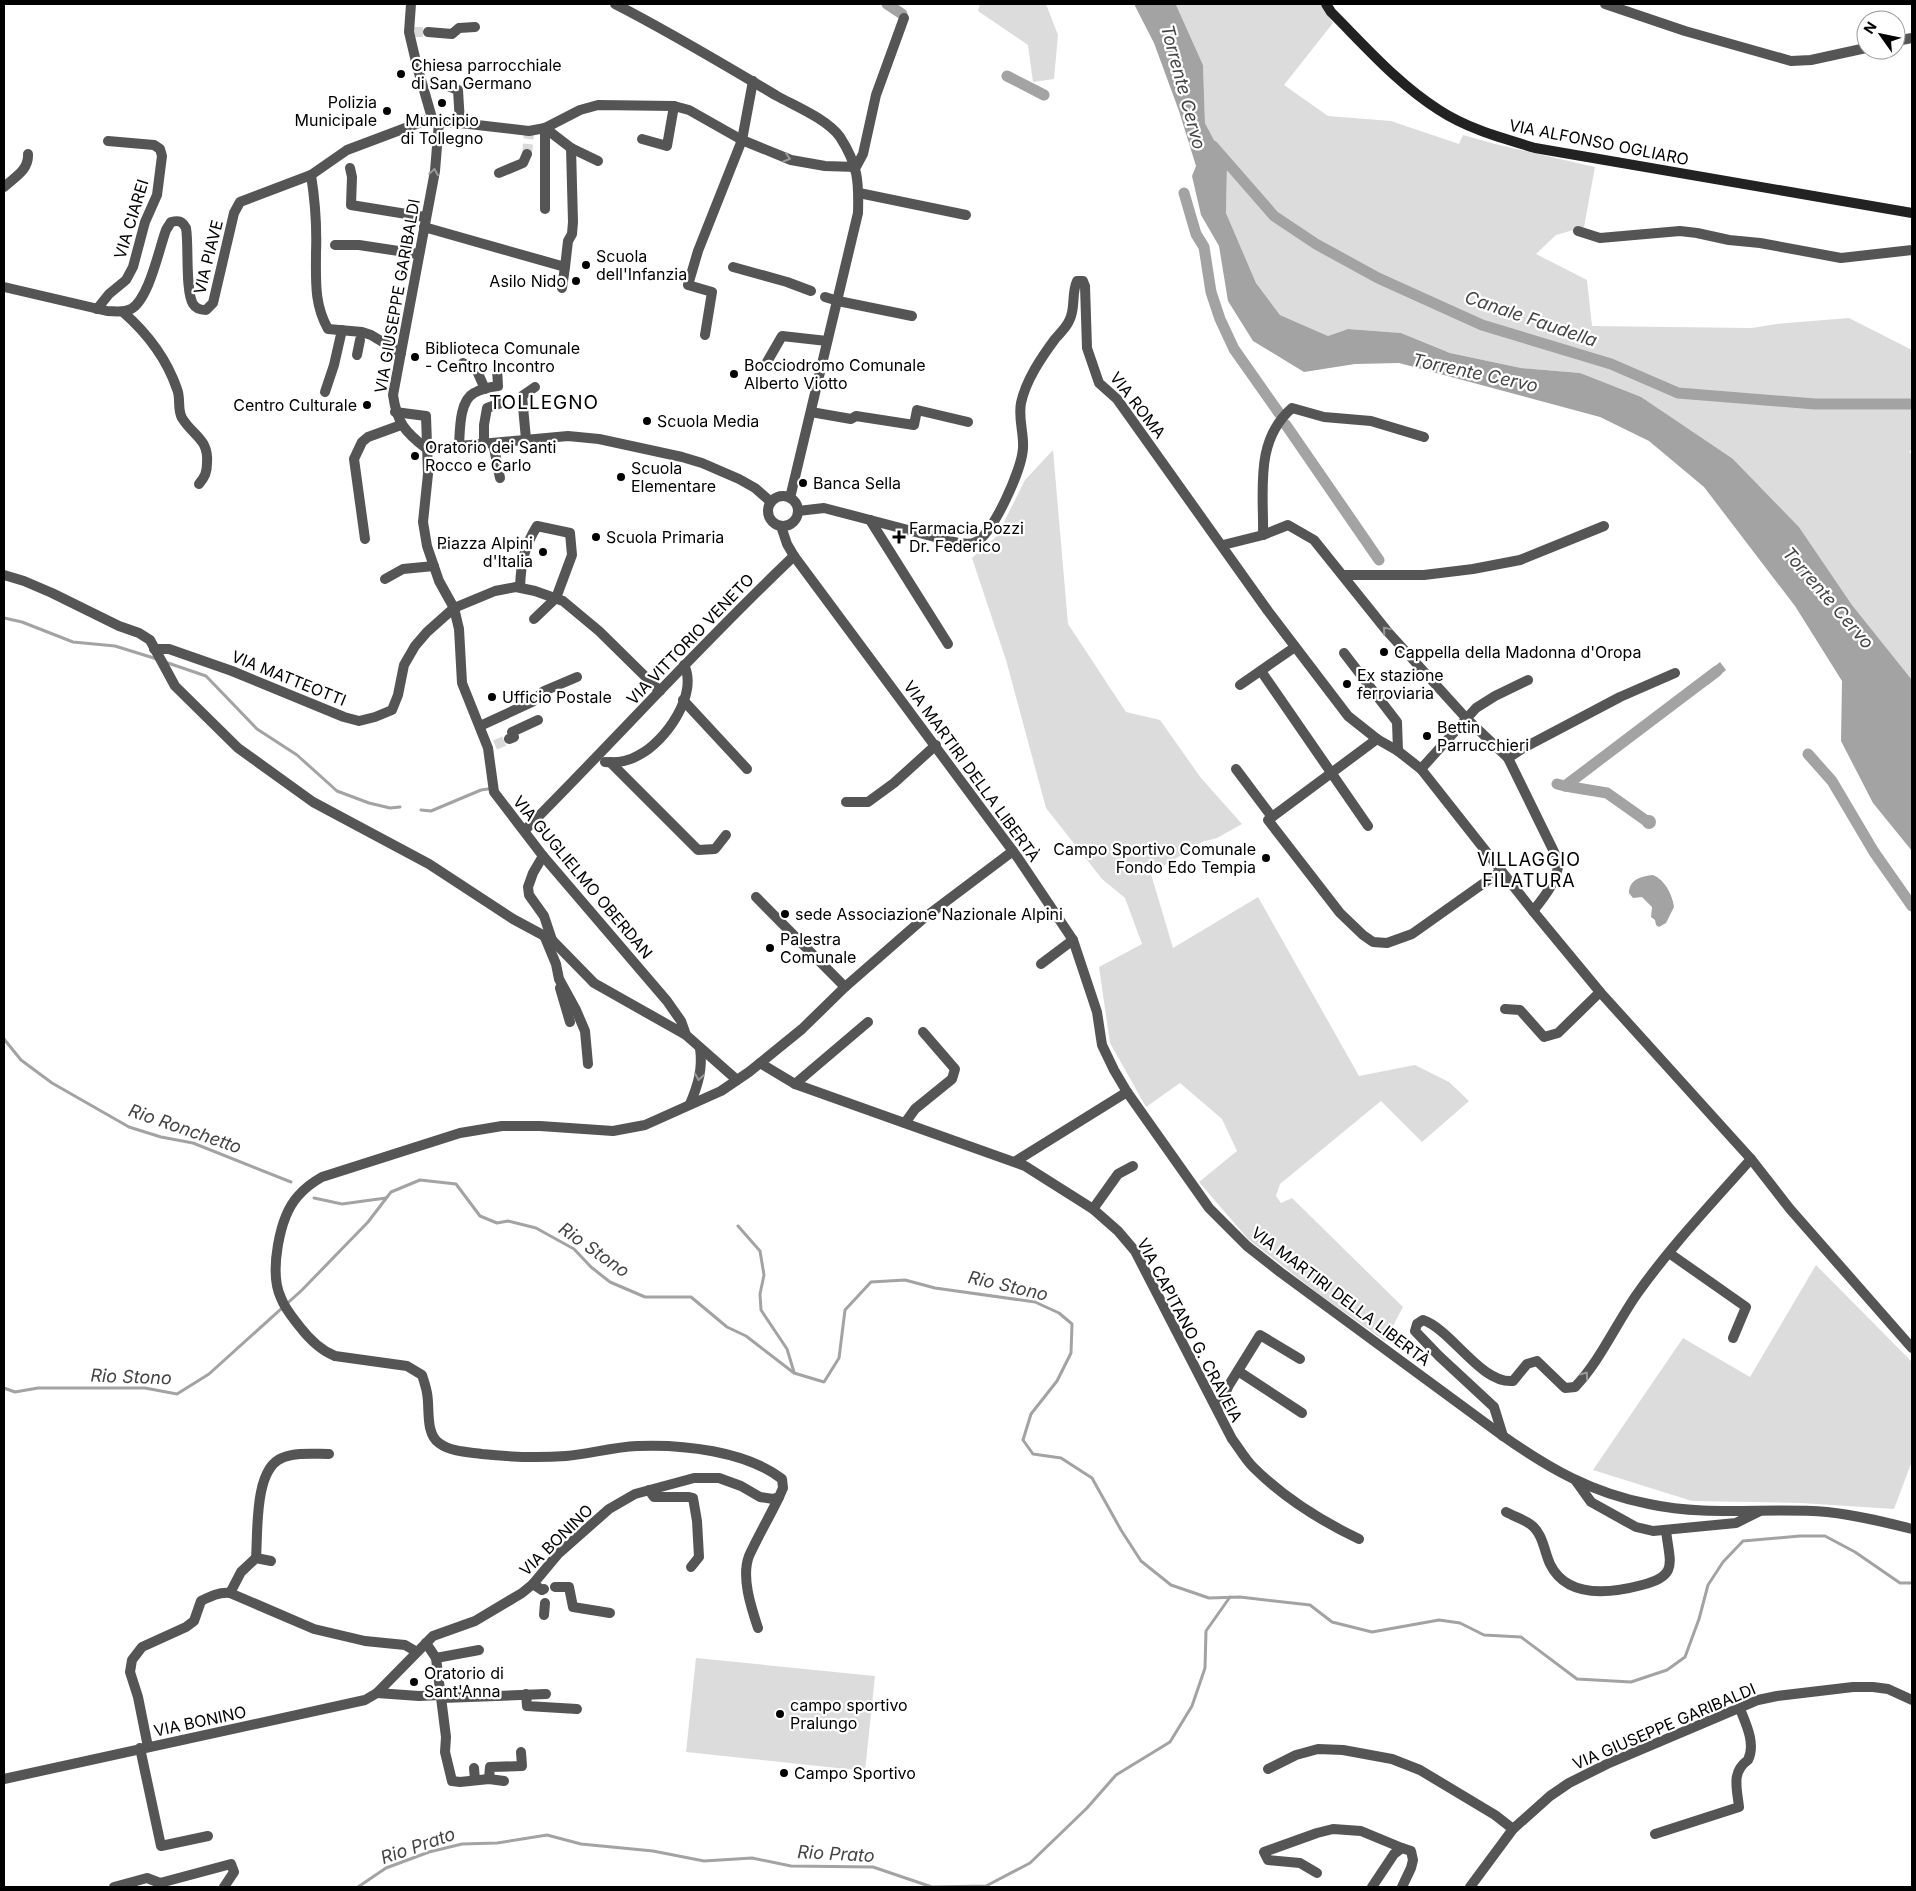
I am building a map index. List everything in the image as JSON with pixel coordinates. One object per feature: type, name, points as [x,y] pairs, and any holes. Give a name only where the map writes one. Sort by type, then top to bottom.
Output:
[{"type":"main road","name":"VIA ALFONSO OGLIARO","points":[[1328,8],[1409,89],[1439,111],[1490,135],[1535,148],[1912,213]]},
{"type":"street","name":"VIA GIUSEPPE GARIBALDI","points":[[410,4],[411,32],[417,66],[436,120],[435,171],[393,395],[401,425],[427,449]]},
{"type":"street","points":[[615,4],[802,109],[839,136],[856,167],[859,181],[858,213],[790,498]]},
{"type":"street","points":[[1605,4],[1685,31],[1791,60],[1810,60],[1856,50]]},
{"type":"street","points":[[856,167],[862,154],[876,95],[904,18]]},
{"type":"street","points":[[428,32],[452,34],[459,28],[475,27]]},
{"type":"street","points":[[705,335],[712,292],[688,285],[698,251],[742,140],[753,81]]},
{"type":"street","points":[[448,86],[458,90],[460,123]]},
{"type":"street","points":[[436,120],[529,132],[545,128],[580,110],[598,105],[674,106],[689,110],[742,140],[791,160],[826,166],[856,167]]},
{"type":"street","points":[[642,139],[667,146],[674,106]]},
{"type":"street","name":"VIA PIAVE","points":[[123,312],[133,308],[142,298],[166,230],[171,222],[182,222],[187,233],[190,292],[193,304],[199,310],[206,310],[214,303],[234,213],[240,202],[311,174],[347,150],[436,120]]},
{"type":"street","points":[[545,128],[571,148],[598,161]]},
{"type":"street","points":[[545,128],[545,209]]},
{"type":"street","name":"VIA CIAREI","points":[[97,309],[126,280],[133,267],[156,195],[162,156],[160,149],[154,146],[108,141]]},
{"type":"street","points":[[562,288],[568,241],[572,234],[574,197],[571,148]]},
{"type":"street","points":[[4,187],[25,169],[29,161],[28,154]]},
{"type":"street","points":[[499,173],[523,163],[527,154]]},
{"type":"street","points":[[350,168],[352,177],[351,206],[424,222],[565,267]]},
{"type":"street","points":[[311,174],[316,225],[314,275],[319,306],[328,329],[342,330],[361,336],[401,353]]},
{"type":"street","points":[[859,193],[966,215]]},
{"type":"street","points":[[1578,231],[1600,238],[1680,232],[1697,233],[1841,258],[1912,250]]},
{"type":"street","points":[[335,246],[359,245],[418,254]]},
{"type":"street","points":[[733,267],[787,282],[811,291]]},
{"type":"street","name":"VIA ROMA","points":[[798,511],[824,508],[965,544],[975,543],[986,534],[998,516],[1022,459],[1024,446],[1020,426],[1021,403],[1025,390],[1038,361],[1070,321],[1074,303],[1074,288],[1077,281],[1083,282],[1085,286],[1087,348],[1099,383],[1118,399],[1281,628],[1348,716],[1377,739],[1398,751],[1421,769],[1533,911],[1600,992],[1751,1159],[1790,1209],[1912,1348]]},
{"type":"street","points":[[4,287],[97,309],[123,312],[147,334],[169,366],[178,391],[179,410],[182,419],[206,448],[208,458],[206,475],[199,484]]},
{"type":"street","points":[[825,296],[838,301],[912,316]]},
{"type":"street","points":[[325,392],[334,365],[342,330]]},
{"type":"street","points":[[357,356],[361,336]]},
{"type":"street","points":[[767,362],[782,336],[827,341]]},
{"type":"street","points":[[463,363],[477,371],[485,389]]},
{"type":"street","points":[[458,446],[464,410],[468,400],[473,394],[498,386],[497,368]]},
{"type":"street","points":[[526,439],[522,396],[535,387]]},
{"type":"street","points":[[500,478],[484,425],[487,408],[501,404]]},
{"type":"street","points":[[1263,535],[1261,497],[1263,467],[1270,442],[1282,416],[1292,408],[1324,417],[1371,422],[1424,437]]},
{"type":"street","points":[[811,412],[851,419],[856,416],[914,425],[917,410],[968,422]]},
{"type":"street","name":"VIA GUGLIELMO OBERDAN","points":[[396,412],[426,416],[428,474],[423,522],[439,580],[454,608],[459,629],[462,683],[480,726],[492,747],[494,792],[543,856],[667,1001],[681,1021],[686,1035],[737,1080]]},
{"type":"street","points":[[365,539],[354,458],[362,442],[368,437],[401,425]]},
{"type":"street","points":[[427,449],[568,436],[599,438],[682,457],[739,479],[755,488],[771,502]]},
{"type":"street","points":[[780,497],[790,498],[796,503],[797,516],[791,524],[781,526],[772,521],[769,507],[771,502],[780,497]]},
{"type":"street","points":[[870,520],[948,644]]},
{"type":"street","points":[[1223,545],[1263,535],[1288,525],[1314,540],[1387,631],[1466,718],[1508,758],[1559,862],[1557,874],[1549,892],[1533,911]]},
{"type":"street","points":[[520,587],[521,562],[530,537],[537,526],[570,533],[572,555],[556,598],[534,619]]},
{"type":"street","name":"VIA MARTIRI DELLA LIBERTÀ","points":[[781,526],[787,544],[794,556],[936,745],[1013,851],[1073,940],[1096,1012],[1102,1045],[1127,1092],[1209,1208],[1247,1246],[1503,1436],[1542,1463],[1576,1481],[1649,1504],[1716,1512],[1826,1512],[1912,1529]]},
{"type":"street","points":[[1343,575],[1424,575],[1473,569],[1520,560],[1604,526]]},
{"type":"street","name":"VIA VITTORIO VENETO","points":[[524,830],[593,761],[684,665],[794,556]]},
{"type":"street","points":[[385,579],[403,569],[434,566]]},
{"type":"street","points":[[4,575],[24,581],[119,626],[139,633],[150,640],[175,686],[238,748],[313,802],[429,864],[513,919],[548,938],[594,983],[686,1035]]},
{"type":"street","name":"VIA MATTEOTTI","points":[[154,649],[169,649],[232,671],[322,710],[359,721],[376,717],[392,710],[398,695],[404,665],[415,646],[454,608],[494,591],[520,587],[556,598],[580,613],[660,691]]},
{"type":"street","points":[[1240,685],[1295,647]]},
{"type":"street","points":[[1344,653],[1397,722],[1398,751]]},
{"type":"street","points":[[593,761],[610,762],[626,760],[640,755],[656,743],[679,714],[687,671],[684,665]]},
{"type":"street","points":[[1260,671],[1368,826]]},
{"type":"street","points":[[1508,758],[1525,747],[1620,697],[1675,673]]},
{"type":"street","points":[[480,726],[532,702],[544,691],[577,677]]},
{"type":"street","points":[[1421,769],[1476,708],[1495,696],[1528,680]]},
{"type":"street","points":[[683,700],[747,769]]},
{"type":"street","points":[[509,739],[514,737],[512,732],[538,720]]},
{"type":"street","points":[[1377,739],[1268,820],[1340,914],[1373,942],[1387,943],[1412,934],[1501,870]]},
{"type":"street","points":[[846,802],[868,802],[894,783],[936,745]]},
{"type":"street","points":[[610,762],[698,850],[715,849],[726,835]]},
{"type":"street","points":[[1236,769],[1272,817]]},
{"type":"street","points":[[758,1628],[750,1602],[747,1583],[748,1557],[784,1488],[782,1479],[770,1470],[733,1457],[706,1450],[672,1446],[636,1446],[566,1456],[504,1456],[458,1451],[438,1443],[430,1430],[427,1394],[422,1375],[408,1366],[335,1356],[325,1352],[310,1340],[291,1317],[280,1297],[276,1277],[278,1244],[286,1214],[297,1196],[322,1177],[460,1133],[502,1126],[540,1126],[614,1132],[645,1124],[721,1091],[802,1029],[845,987],[924,918],[1013,851]]},
{"type":"street","points":[[543,856],[529,882],[528,890],[529,895],[544,916],[562,998],[570,1022]]},
{"type":"street","points":[[756,897],[845,987]]},
{"type":"street","points":[[1041,964],[1073,940]]},
{"type":"street","points":[[559,979],[576,1010],[584,1031],[588,1064]]},
{"type":"street","points":[[1505,1009],[1520,1010],[1544,1037],[1558,1032],[1600,992]]},
{"type":"street","points":[[795,1084],[868,1022]]},
{"type":"street","points":[[905,1123],[915,1109],[952,1079],[955,1069],[923,1032]]},
{"type":"street","points":[[690,1104],[698,1084],[702,1061],[700,1048]]},
{"type":"street","name":"VIA CAPITANO G. CRAVEIA","points":[[760,1063],[795,1084],[1016,1162],[1093,1209],[1118,1231],[1135,1251],[1232,1439],[1252,1465],[1276,1489],[1337,1529],[1359,1539]]},
{"type":"street","points":[[1016,1162],[1127,1092]]},
{"type":"street","points":[[1503,1436],[1494,1407],[1415,1331],[1417,1324],[1423,1320],[1433,1324],[1480,1367],[1505,1382],[1513,1381],[1527,1364],[1537,1361],[1565,1388],[1575,1387],[1583,1379],[1637,1294],[1669,1253],[1751,1159]]},
{"type":"street","points":[[1093,1209],[1118,1174],[1133,1166]]},
{"type":"street","points":[[1669,1253],[1746,1306],[1733,1338]]},
{"type":"street","points":[[1218,1409],[1260,1335],[1300,1359]]},
{"type":"street","points":[[1238,1371],[1302,1413]]},
{"type":"street","points":[[230,1593],[241,1572],[256,1558],[260,1494],[270,1467],[276,1461],[288,1456],[329,1454]]},
{"type":"street","name":"VIA BONINO","points":[[4,1779],[365,1700],[377,1693],[433,1636],[475,1621],[522,1592],[541,1592],[558,1554],[609,1508],[635,1494],[694,1478],[719,1478],[741,1486],[760,1497],[779,1498]]},
{"type":"street","points":[[1576,1481],[1591,1502],[1636,1527],[1653,1531],[1736,1523],[1760,1511]]},
{"type":"street","points":[[648,1490],[654,1497],[693,1498],[700,1557],[691,1567]]},
{"type":"street","points":[[1506,1512],[1530,1524],[1540,1536],[1550,1564],[1558,1576],[1572,1586],[1592,1591],[1608,1592],[1662,1579],[1668,1571],[1670,1563],[1666,1530]]},
{"type":"street","points":[[256,1558],[271,1561]]},
{"type":"street","points":[[555,1586],[569,1587],[572,1607],[610,1613]]},
{"type":"street","points":[[541,1592],[544,1615]]},
{"type":"street","points":[[208,1836],[161,1846],[144,1748],[138,1697],[130,1672],[132,1660],[142,1647],[186,1627],[194,1621],[201,1601],[212,1596],[230,1593],[314,1629],[366,1641],[405,1645],[417,1652]]},
{"type":"street","points":[[426,1643],[436,1658],[446,1737],[445,1752],[452,1781],[489,1779],[504,1782]]},
{"type":"street","points":[[436,1658],[479,1650]]},
{"type":"street","name":"VIA GIUSEPPE GARIBALDI","points":[[1470,1887],[1513,1829],[1550,1796],[1569,1783],[1607,1764],[1758,1700],[1853,1687],[1873,1687],[1888,1690],[1912,1700]]},
{"type":"street","points":[[377,1693],[442,1697],[546,1694]]},
{"type":"street","points":[[526,1694],[527,1706],[577,1709]]},
{"type":"street","points":[[1655,1834],[1739,1807],[1736,1778],[1741,1765],[1748,1760],[1751,1748],[1749,1730],[1740,1709]]},
{"type":"street","points":[[1268,1769],[1289,1758],[1318,1749],[1343,1750],[1392,1760],[1420,1770],[1495,1815],[1513,1829]]},
{"type":"street","points":[[489,1779],[490,1767],[522,1766],[521,1752]]},
{"type":"street","points":[[474,1768],[475,1780]]},
{"type":"street","points":[[1317,1873],[1300,1863],[1268,1860],[1264,1852],[1316,1833],[1333,1829],[1361,1831],[1411,1851],[1413,1860],[1402,1887]]},
{"type":"street","points":[[1372,1887],[1394,1854],[1402,1848]]},
{"type":"street","points":[[114,1887],[147,1878],[160,1883],[231,1864],[234,1872],[224,1887]]},
{"type":"shaded area","points":[[980,4],[1046,4],[1058,35],[1054,79],[1033,82],[1028,45],[978,11]]},
{"type":"shaded area","points":[[1175,4],[1320,4],[1333,23],[1284,85],[1328,116],[1391,121],[1459,144],[1463,135],[1595,167],[1584,227],[1556,235],[1536,254],[1587,280],[1592,326],[1752,328],[1776,324],[1849,318],[1912,350],[1912,449],[1909,452],[1912,454],[1912,680],[1852,605],[1799,527],[1733,459],[1580,373],[1521,368],[1450,353],[1401,333],[1348,329],[1328,336],[1280,315],[1256,283],[1226,213],[1227,165],[1205,123],[1203,65]]},
{"type":"shaded area","points":[[1053,450],[1068,624],[1126,712],[1160,720],[1201,778],[1242,824],[1217,838],[1202,842],[1151,874],[1173,948],[1258,897],[1359,1076],[1415,1065],[1449,1082],[1469,1101],[1422,1142],[1381,1101],[1280,1184],[1276,1196],[1281,1203],[1292,1198],[1403,1307],[1385,1341],[1320,1295],[1248,1239],[1199,1182],[1237,1151],[1222,1119],[1180,1083],[1146,1107],[1110,1043],[1099,967],[1142,944],[1125,898],[1102,879],[1046,808],[1006,660],[972,558],[997,536],[1025,480]]},
{"type":"shaded area","points":[[1816,1265],[1912,1362],[1912,1461],[1894,1509],[1801,1503],[1692,1501],[1593,1470],[1683,1338],[1750,1377]]},
{"type":"shaded area","name":"campo sportivo Pralungo","points":[[696,1658],[875,1676],[865,1771],[686,1752]]},
{"type":"water","name":"Torrente Cervo","points":[[1134,4],[1176,5],[1203,65],[1205,123],[1227,165],[1226,213],[1256,283],[1280,315],[1328,336],[1348,329],[1401,333],[1450,353],[1521,368],[1580,373],[1641,397],[1733,459],[1799,527],[1852,605],[1912,680],[1912,851],[1873,803],[1841,741],[1842,681],[1795,606],[1704,487],[1649,441],[1600,417],[1399,363],[1355,364],[1304,372],[1253,341],[1228,301],[1219,246],[1201,215],[1192,176],[1196,166],[1179,111],[1154,43]]},
{"type":"water","points":[[1720,662],[1726,670],[1708,685],[1702,677]]},
{"type":"water","points":[[1649,815],[1654,817],[1656,822],[1654,827],[1649,829],[1644,827],[1642,822],[1644,817]]},
{"type":"water","points":[[1653,875],[1661,880],[1667,888],[1672,897],[1674,907],[1666,923],[1659,927],[1651,917],[1652,907],[1642,897],[1633,898],[1629,893],[1631,885],[1636,879]]},
{"type":"waterway","points":[[887,4],[902,14]]},
{"type":"waterway","points":[[1007,76],[1044,95]]},
{"type":"waterway","name":"Canale Faudella","points":[[1213,146],[1274,216],[1316,244],[1378,278],[1482,325],[1611,364],[1678,393],[1815,404],[1912,404]]},
{"type":"waterway","points":[[1184,193],[1196,234],[1204,247],[1211,292],[1220,319],[1234,349],[1279,413]]},
{"type":"waterway","points":[[1286,425],[1379,560]]},
{"type":"waterway","points":[[4,618],[22,622],[73,642],[115,646],[157,659]]},
{"type":"waterway","points":[[165,662],[206,676],[257,729],[297,755],[337,791],[369,803],[390,808],[400,807]]},
{"type":"waterway","points":[[1557,784],[1565,786],[1717,671]]},
{"type":"waterway","points":[[1808,754],[1832,781],[1874,852],[1912,906]]},
{"type":"waterway","points":[[1565,786],[1607,793],[1648,822]]},
{"type":"waterway","points":[[421,810],[431,811],[481,790],[488,789]]},
{"type":"waterway","name":"Rio Ronchetto","points":[[4,1039],[21,1060],[52,1083],[129,1127],[161,1137],[193,1143],[291,1182]]},
{"type":"waterway","name":"Rio Stono","points":[[4,1388],[15,1392],[38,1388],[145,1388],[177,1394],[209,1374],[302,1290],[368,1222],[391,1192],[420,1180],[456,1184],[480,1216],[497,1223],[508,1221],[536,1228],[574,1249],[591,1267],[610,1282],[645,1297],[691,1297],[727,1327],[746,1336],[794,1373],[824,1382],[839,1358],[845,1310],[871,1282],[905,1280],[935,1288],[1035,1302],[1059,1313],[1072,1324],[1071,1353],[1057,1381],[1031,1414],[1023,1440],[1033,1454],[1061,1458],[1092,1478],[1141,1561],[1171,1585],[1209,1598],[1240,1597],[1310,1605],[1332,1622],[1372,1632],[1439,1620],[1460,1623],[1484,1635],[1521,1637],[1577,1679],[1631,1682],[1667,1670],[1685,1657],[1699,1619],[1708,1585],[1723,1562],[1743,1541],[1800,1536],[1825,1536],[1855,1552],[1900,1583],[1912,1583]]},
{"type":"waterway","name":"Rio Ronchetto","points":[[314,1198],[342,1204],[386,1198]]},
{"type":"waterway","points":[[738,1226],[760,1251],[764,1275],[760,1294],[761,1310],[787,1349],[794,1372]]},
{"type":"waterway","name":"Rio Prato","points":[[358,1887],[386,1868],[429,1852],[462,1844],[497,1843],[547,1835],[581,1844],[653,1851],[704,1861],[752,1858],[791,1866],[873,1867],[932,1887],[986,1886],[1030,1863],[1087,1808],[1116,1775],[1170,1742],[1192,1706],[1205,1668],[1206,1631],[1230,1597]]},
{"type":"tunnel","points":[[413,32],[428,32]]},
{"type":"tunnel","points":[[527,154],[529,134]]},
{"type":"tunnel","points":[[495,745],[509,739]]},
{"type":"place","name":"Chiesa parrocchiale di San Germano","points":[[401,74]]},
{"type":"place","name":"Municipio di Tollegno","points":[[442,103]]},
{"type":"place","name":"Polizia Municipale","points":[[387,111]]},
{"type":"place","name":"Scuola dell'Infanzia","points":[[586,265]]},
{"type":"place","name":"Asilo Nido","points":[[576,281]]},
{"type":"place","name":"Biblioteca Comunale - Centro Incontro","points":[[415,357]]},
{"type":"place","name":"Bocciodromo Comunale Alberto Viotto","points":[[734,374]]},
{"type":"place","name":"Centro Culturale","points":[[367,405]]},
{"type":"place","name":"Scuola Media","points":[[647,421]]},
{"type":"place","name":"Oratorio dei Santi Rocco e Carlo","points":[[415,456]]},
{"type":"place","name":"Scuola Elementare","points":[[621,477]]},
{"type":"place","name":"Banca Sella","points":[[803,483]]},
{"type":"place","name":"Scuola Primaria","points":[[596,537]]},
{"type":"place","name":"Farmacia Pozzi Dr. Federico","points":[[899,537]]},
{"type":"place","name":"Piazza Alpini d'Italia","points":[[543,552]]},
{"type":"place","name":"Cappella della Madonna d'Oropa","points":[[1384,652]]},
{"type":"place","name":"Ex stazione ferroviaria","points":[[1347,684]]},
{"type":"place","name":"Ufficio Postale","points":[[492,697]]},
{"type":"place","name":"Bettin Parrucchieri","points":[[1427,736]]},
{"type":"place","name":"Campo Sportivo Comunale Fondo Edo Tempia","points":[[1266,858]]},
{"type":"place","name":"sede Associazione Nazionale Alpini","points":[[785,914]]},
{"type":"place","name":"Palestra Comunale","points":[[770,948]]},
{"type":"place","name":"Oratorio di Sant'Anna","points":[[414,1682]]},
{"type":"place","name":"campo sportivo Pralungo","points":[[780,1714]]},
{"type":"place","name":"Campo Sportivo","points":[[784,1773]]},
{"type":"district","name":"TOLLEGNO","points":[[544,402]]},
{"type":"district","name":"VILLAGGIO FILATURA","points":[[1529,870]]}]
